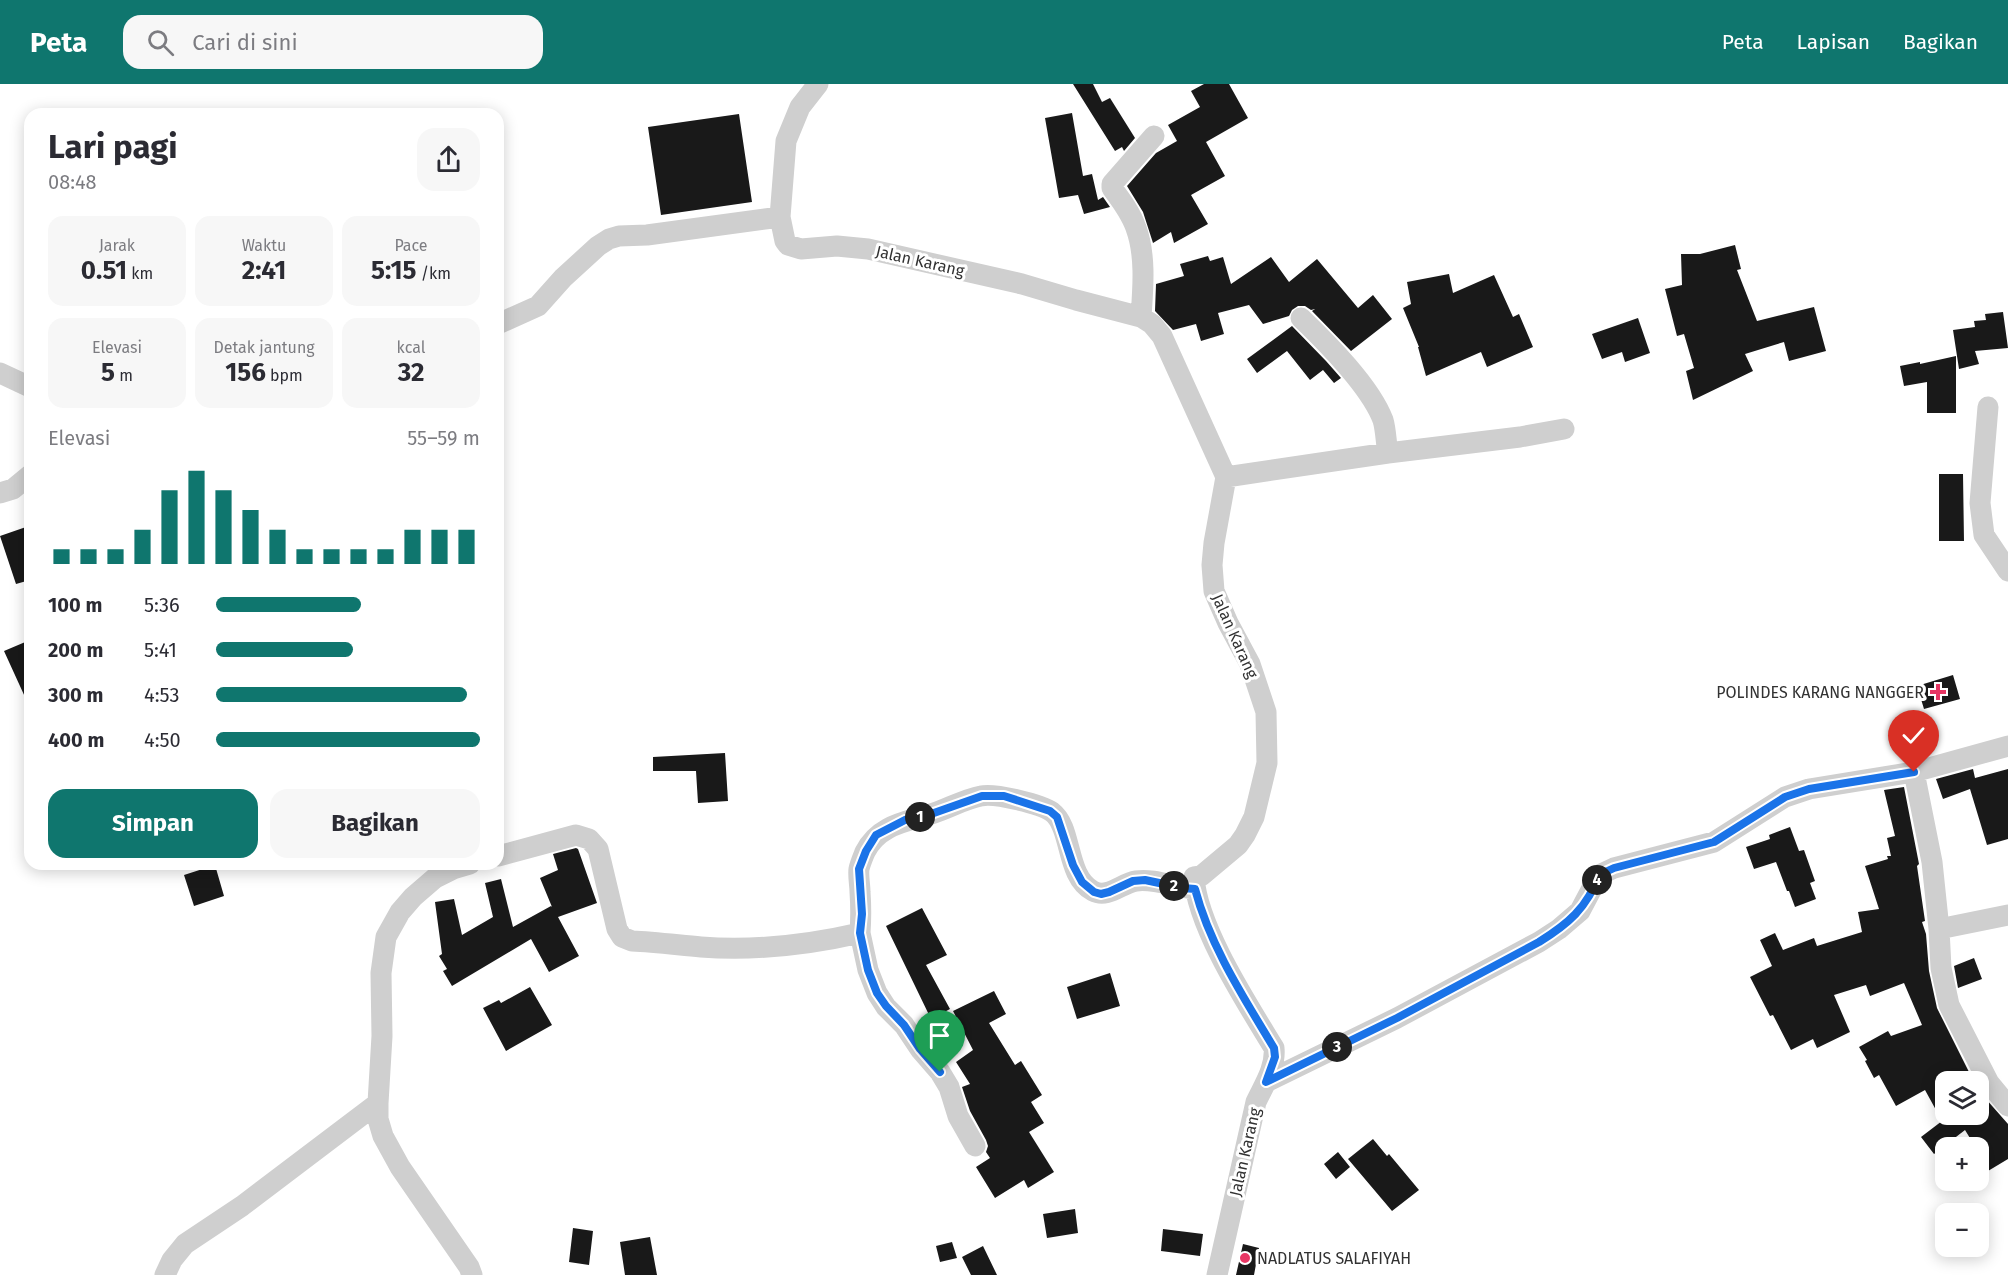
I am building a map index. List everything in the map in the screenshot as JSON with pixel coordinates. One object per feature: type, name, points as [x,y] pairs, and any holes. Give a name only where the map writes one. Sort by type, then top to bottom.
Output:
[{"type":"street","name":"Jalan Karang","points":[[818,84],[800,107],[786,141],[780,217],[785,241],[795,248],[837,246],[868,249],[1022,284],[1142,317]]},
{"type":"street","points":[[1154,136],[1112,184],[1112,188],[1137,229],[1142,266],[1142,317],[1152,324],[1162,336],[1226,477],[1388,453],[1520,438],[1564,429]]},
{"type":"street","points":[[504,321],[538,306],[563,278],[609,239],[780,217]]},
{"type":"street","points":[[1301,318],[1326,341],[1370,395],[1383,421],[1388,453]]},
{"type":"street","points":[[0,373],[24,384]]},
{"type":"street","points":[[1988,407],[1980,503],[1984,535],[2008,571]]},
{"type":"street","name":"Jalan Karang","points":[[1217,1275],[1256,1102],[1275,1057],[1274,1048],[1238,988],[1200,907],[1194,878],[1201,876],[1238,845],[1245,836],[1254,817],[1267,763],[1266,712],[1250,664],[1214,591],[1212,565],[1214,543],[1226,477]]},
{"type":"street","points":[[0,493],[13,489],[24,480]]},
{"type":"street","points":[[1266,1082],[1397,1018],[1539,942],[1580,911],[1599,875],[1614,868],[1714,842],[1785,797],[1809,789],[1914,772],[2007,749]]},
{"type":"street","points":[[1914,772],[1932,862],[1941,968],[1949,1005],[1989,1083],[2008,1106]]},
{"type":"street","points":[[975,1146],[958,1116],[949,1087],[940,1072],[920,1049],[904,1025],[886,1006],[877,993],[868,970],[860,933],[862,914],[859,869],[876,835],[905,820],[931,814],[982,796],[1004,796],[1050,811],[1057,817],[1073,865],[1082,882],[1094,892],[1101,894],[1133,881],[1145,880],[1195,889]]},
{"type":"street","points":[[504,854],[576,835],[589,839],[598,849],[617,929],[622,937],[632,941],[702,947],[776,947],[819,942],[860,933]]},
{"type":"street","points":[[450,870],[435,878],[413,897],[400,912],[386,937],[381,973],[382,1036],[378,1119],[383,1136],[400,1167],[469,1267],[472,1275]]},
{"type":"street","points":[[1939,929],[2008,915]]},
{"type":"street","points":[[165,1275],[172,1260],[185,1244],[242,1206],[378,1103]]},
{"type":"building","points":[[1073,84],[1093,84],[1102,102],[1110,98],[1135,138],[1124,151],[1122,147],[1115,151]]},
{"type":"building","points":[[1204,84],[1229,84],[1248,118],[1206,142],[1225,176],[1191,195],[1208,224],[1174,243],[1171,232],[1153,243],[1143,212],[1127,186],[1156,153],[1177,141],[1168,125],[1200,107],[1191,91]]},
{"type":"building","points":[[1072,113],[1083,176],[1092,174],[1098,200],[1103,197],[1110,207],[1084,214],[1078,195],[1059,198],[1045,118]]},
{"type":"building","points":[[739,114],[752,202],[661,215],[648,127]]},
{"type":"building","points":[[1735,245],[1741,269],[1737,270],[1757,321],[1814,307],[1826,351],[1789,361],[1784,342],[1745,354],[1753,371],[1693,400],[1686,371],[1694,368],[1684,334],[1677,336],[1665,289],[1682,285],[1681,254],[1700,254]]},
{"type":"building","points":[[1208,256],[1210,261],[1223,257],[1231,284],[1271,257],[1289,282],[1317,259],[1358,308],[1373,295],[1392,319],[1351,351],[1312,311],[1315,309],[1298,306],[1289,316],[1263,324],[1249,305],[1218,313],[1224,334],[1201,341],[1196,324],[1173,330],[1155,311],[1156,284],[1184,276],[1180,264]]},
{"type":"building","points":[[1449,274],[1453,293],[1494,275],[1513,317],[1519,314],[1533,347],[1487,367],[1481,352],[1426,376],[1419,347],[1403,308],[1411,304],[1407,282]]},
{"type":"building","points":[[2003,312],[2008,348],[1975,351],[1979,364],[1959,369],[1953,330],[1975,327],[1974,321],[1986,320],[1985,314]]},
{"type":"building","points":[[1638,318],[1650,353],[1625,362],[1622,352],[1602,359],[1592,334]]},
{"type":"building","points":[[1292,326],[1341,378],[1334,383],[1323,370],[1310,380],[1287,351],[1257,373],[1247,359]]},
{"type":"building","points":[[1956,356],[1956,413],[1927,413],[1927,382],[1904,386],[1900,366]]},
{"type":"building","points":[[1939,474],[1963,474],[1964,541],[1939,541]]},
{"type":"building","points":[[24,528],[24,582],[16,584],[0,536]]},
{"type":"building","points":[[24,643],[24,695],[4,651]]},
{"type":"building","name":"POLINDES KARANG NANGGER","points":[[1953,675],[1960,699],[1924,709],[1917,686]]},
{"type":"building","points":[[725,753],[728,801],[698,803],[696,771],[653,771],[653,757]]},
{"type":"building","points":[[1973,769],[1975,778],[2008,769],[2008,839],[1987,845],[1970,789],[1943,799],[1936,779]]},
{"type":"building","points":[[1904,787],[1919,864],[1917,866],[1925,921],[1922,922],[1926,934],[1929,971],[1937,1008],[1968,1071],[1935,1071],[1935,1108],[1925,1090],[1896,1106],[1879,1075],[1874,1078],[1859,1047],[1888,1031],[1891,1036],[1922,1025],[1904,983],[1870,996],[1866,985],[1834,995],[1850,1032],[1817,1048],[1813,1039],[1791,1050],[1750,977],[1772,966],[1760,940],[1775,933],[1783,950],[1814,938],[1817,946],[1862,932],[1858,912],[1879,909],[1865,866],[1891,856],[1887,838],[1895,836],[1884,790]]},
{"type":"building","points":[[1790,827],[1799,851],[1804,850],[1815,881],[1810,883],[1816,899],[1795,907],[1776,862],[1754,869],[1746,847],[1770,839],[1769,835]]},
{"type":"building","points":[[576,848],[597,903],[558,917],[579,956],[549,972],[531,939],[452,986],[443,971],[447,969],[439,956],[442,954],[435,902],[454,899],[462,935],[493,917],[485,883],[501,879],[513,927],[552,907],[540,878],[558,870],[553,854]]},
{"type":"building","points":[[200,870],[216,870],[224,896],[194,906],[184,875]]},
{"type":"building","points":[[922,908],[947,955],[926,965],[950,1009],[931,1019],[886,926]]},
{"type":"building","points":[[1974,958],[1982,979],[1958,988],[1954,966]]},
{"type":"building","points":[[1110,973],[1120,1006],[1077,1019],[1067,987]]},
{"type":"building","points":[[530,987],[552,1025],[506,1051],[483,1008],[499,1000],[501,1003]]},
{"type":"building","points":[[994,991],[1006,1014],[989,1023],[1015,1065],[1021,1061],[1042,1095],[1031,1102],[1044,1123],[1029,1132],[1054,1172],[1028,1188],[1024,1180],[995,1198],[976,1167],[990,1158],[986,1152],[988,1146],[986,1140],[970,1111],[962,1087],[970,1084],[956,1062],[973,1050],[953,1011]]},
{"type":"building","points":[[1989,1102],[2008,1124],[2008,1159],[1989,1170],[1989,1137],[1969,1137],[1965,1130],[1956,1137],[1935,1137],[1934,1154],[1921,1137],[1937,1125],[1989,1125]]},
{"type":"building","points":[[1373,1139],[1387,1156],[1389,1154],[1419,1190],[1392,1211],[1348,1159]]},
{"type":"building","points":[[1338,1152],[1350,1167],[1336,1179],[1324,1164]]},
{"type":"building","points":[[1075,1209],[1078,1233],[1047,1238],[1043,1214]]},
{"type":"building","points":[[573,1228],[593,1231],[589,1265],[569,1262]]},
{"type":"building","points":[[1163,1229],[1203,1234],[1200,1256],[1161,1251]]},
{"type":"building","points":[[650,1237],[657,1275],[625,1275],[620,1242]]},
{"type":"building","points":[[952,1242],[957,1258],[940,1262],[936,1246]]},
{"type":"building","name":"NADLATUS SALAFIYAH","points":[[1243,1244],[1259,1248],[1254,1275],[1236,1275]]},
{"type":"building","points":[[983,1246],[997,1275],[971,1275],[962,1257]]},
{"type":"place","name":"POLINDES KARANG NANGGER","points":[[1938,692]]},
{"type":"place","name":"NADLATUS SALAFIYAH","points":[[1245,1258]]},
{"type":"route","points":[[940,1072],[877,993],[868,970],[860,933],[862,914],[859,869],[876,835],[905,820],[931,814],[982,796],[1004,796],[1050,811],[1057,817],[1073,865],[1082,882],[1094,892],[1101,894],[1133,881],[1145,880],[1195,889],[1200,907],[1238,988],[1274,1048],[1275,1057],[1266,1082],[1397,1018],[1539,942],[1580,911],[1599,875],[1614,868],[1714,842],[1785,797],[1809,789],[1914,772]]}]
